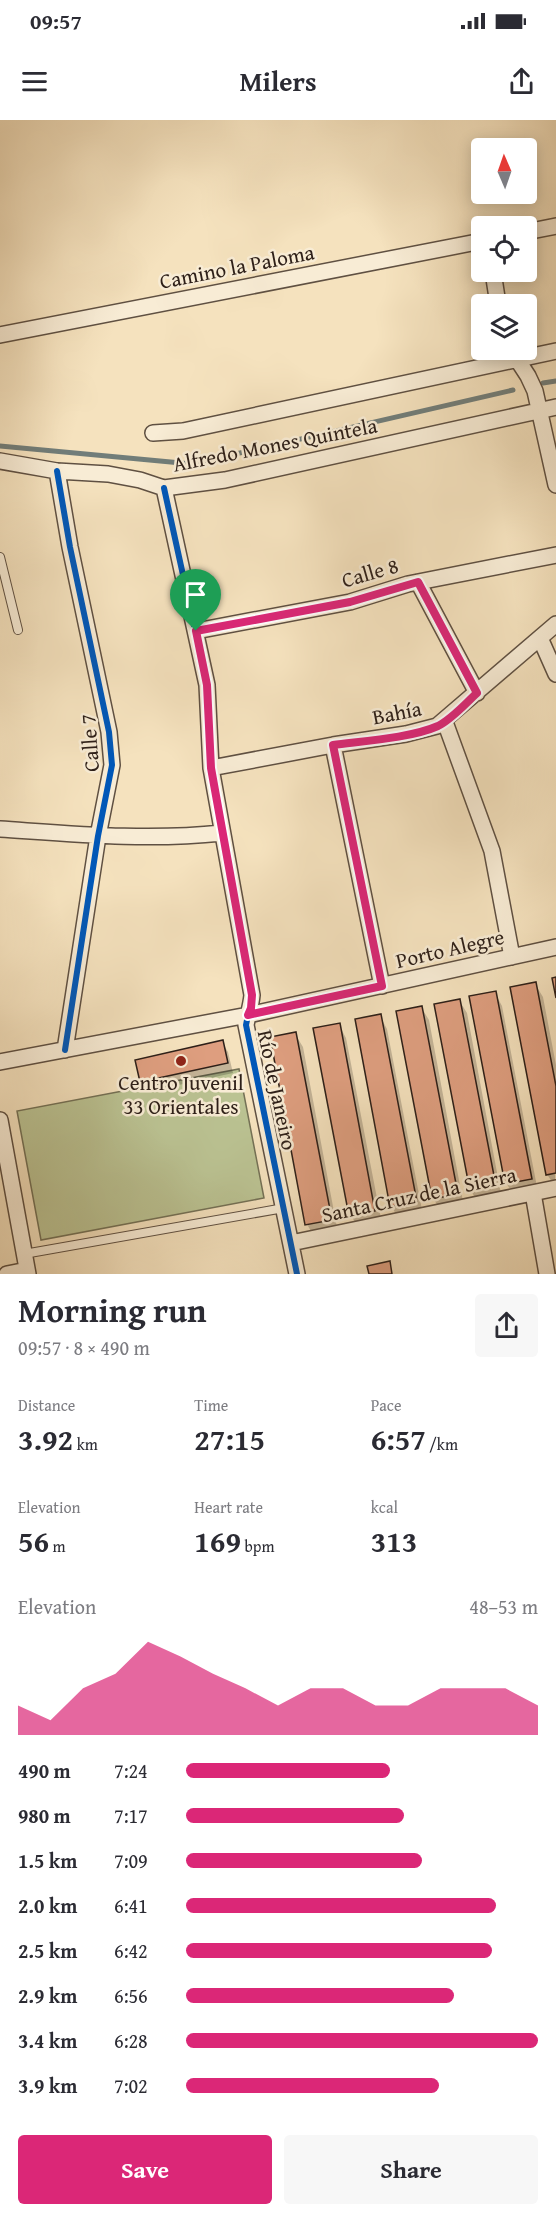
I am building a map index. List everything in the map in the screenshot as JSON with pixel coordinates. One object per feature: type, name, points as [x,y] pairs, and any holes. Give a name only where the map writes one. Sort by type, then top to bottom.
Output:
[{"type":"street","points":[[537,230],[556,226]]},
{"type":"street","name":"Camino la Paloma","points":[[0,335],[471,243]]},
{"type":"street","name":"Alfredo Mones Quintela","points":[[537,352],[556,351]]},
{"type":"street","name":"Alfredo Mones Quintela","points":[[153,433],[183,431],[488,360]]},
{"type":"street","points":[[518,360],[531,383],[556,485]]},
{"type":"street","name":"Alfredo Mones Quintela","points":[[0,461],[57,471],[108,474],[140,480],[164,488],[225,480],[556,407]]},
{"type":"street","name":"Calle 7","points":[[57,471],[70,547],[109,732],[112,765],[98,836],[64,1050]]},
{"type":"street","name":"Río de Janeiro","points":[[164,488],[207,685],[211,768],[252,995],[248,1015],[248,1034],[297,1274]]},
{"type":"street","name":"Calle 8","points":[[196,631],[350,602],[418,582],[556,555]]},
{"type":"street","points":[[418,582],[477,693]]},
{"type":"street","name":"Bahía","points":[[211,768],[426,730],[445,722],[556,624]]},
{"type":"street","points":[[540,638],[556,674]]},
{"type":"street","points":[[445,722],[492,852],[512,957]]},
{"type":"street","points":[[333,745],[382,986]]},
{"type":"street","points":[[0,829],[98,836],[173,837],[222,833]]},
{"type":"street","name":"Porto Alegre","points":[[0,1062],[248,1015],[556,947]]},
{"type":"street","points":[[0,1120],[27,1272],[7,1274]]},
{"type":"street","name":"Santa Cruz de la Sierra","points":[[291,1243],[556,1188]]},
{"type":"street","points":[[533,1193],[547,1274]]},
{"type":"lane","points":[[0,557],[18,630]]},
{"type":"lane","points":[[24,1254],[284,1208]]},
{"type":"green space","points":[[239,1069],[264,1198],[41,1240],[17,1111]]},
{"type":"building","points":[[556,977],[556,998],[552,978]]},
{"type":"building","points":[[536,982],[556,1086],[556,1173],[546,1175],[510,987]]},
{"type":"building","points":[[496,991],[532,1179],[505,1184],[469,996]]},
{"type":"building","points":[[460,999],[496,1186],[470,1191],[434,1004]]},
{"type":"building","points":[[422,1006],[458,1194],[432,1199],[396,1011]]},
{"type":"building","points":[[381,1014],[417,1202],[390,1207],[355,1019]]},
{"type":"building","points":[[340,1023],[375,1211],[349,1216],[313,1028]]},
{"type":"building","points":[[296,1032],[332,1220],[305,1225],[270,1037]]},
{"type":"building","name":"Centro Juvenil 33 Orientales","points":[[223,1040],[228,1063],[140,1082],[135,1060]]},
{"type":"building","points":[[390,1261],[392,1274],[369,1274],[367,1266]]},
{"type":"waterway","points":[[543,383],[556,381]]},
{"type":"waterway","points":[[0,446],[192,464],[513,390]]},
{"type":"cycle path","points":[[57,471],[70,547],[109,732],[112,765],[98,836],[65,1050]]},
{"type":"cycle path","points":[[164,488],[207,685],[211,768],[252,995],[246,1025],[297,1274]]},
{"type":"place","name":"Centro Juvenil 33 Orientales","points":[[181,1061]]},
{"type":"route","points":[[418,582],[477,693],[445,722],[426,730],[333,745],[382,986],[248,1015],[252,995],[211,768],[207,685],[196,631],[350,602],[418,582]]}]
